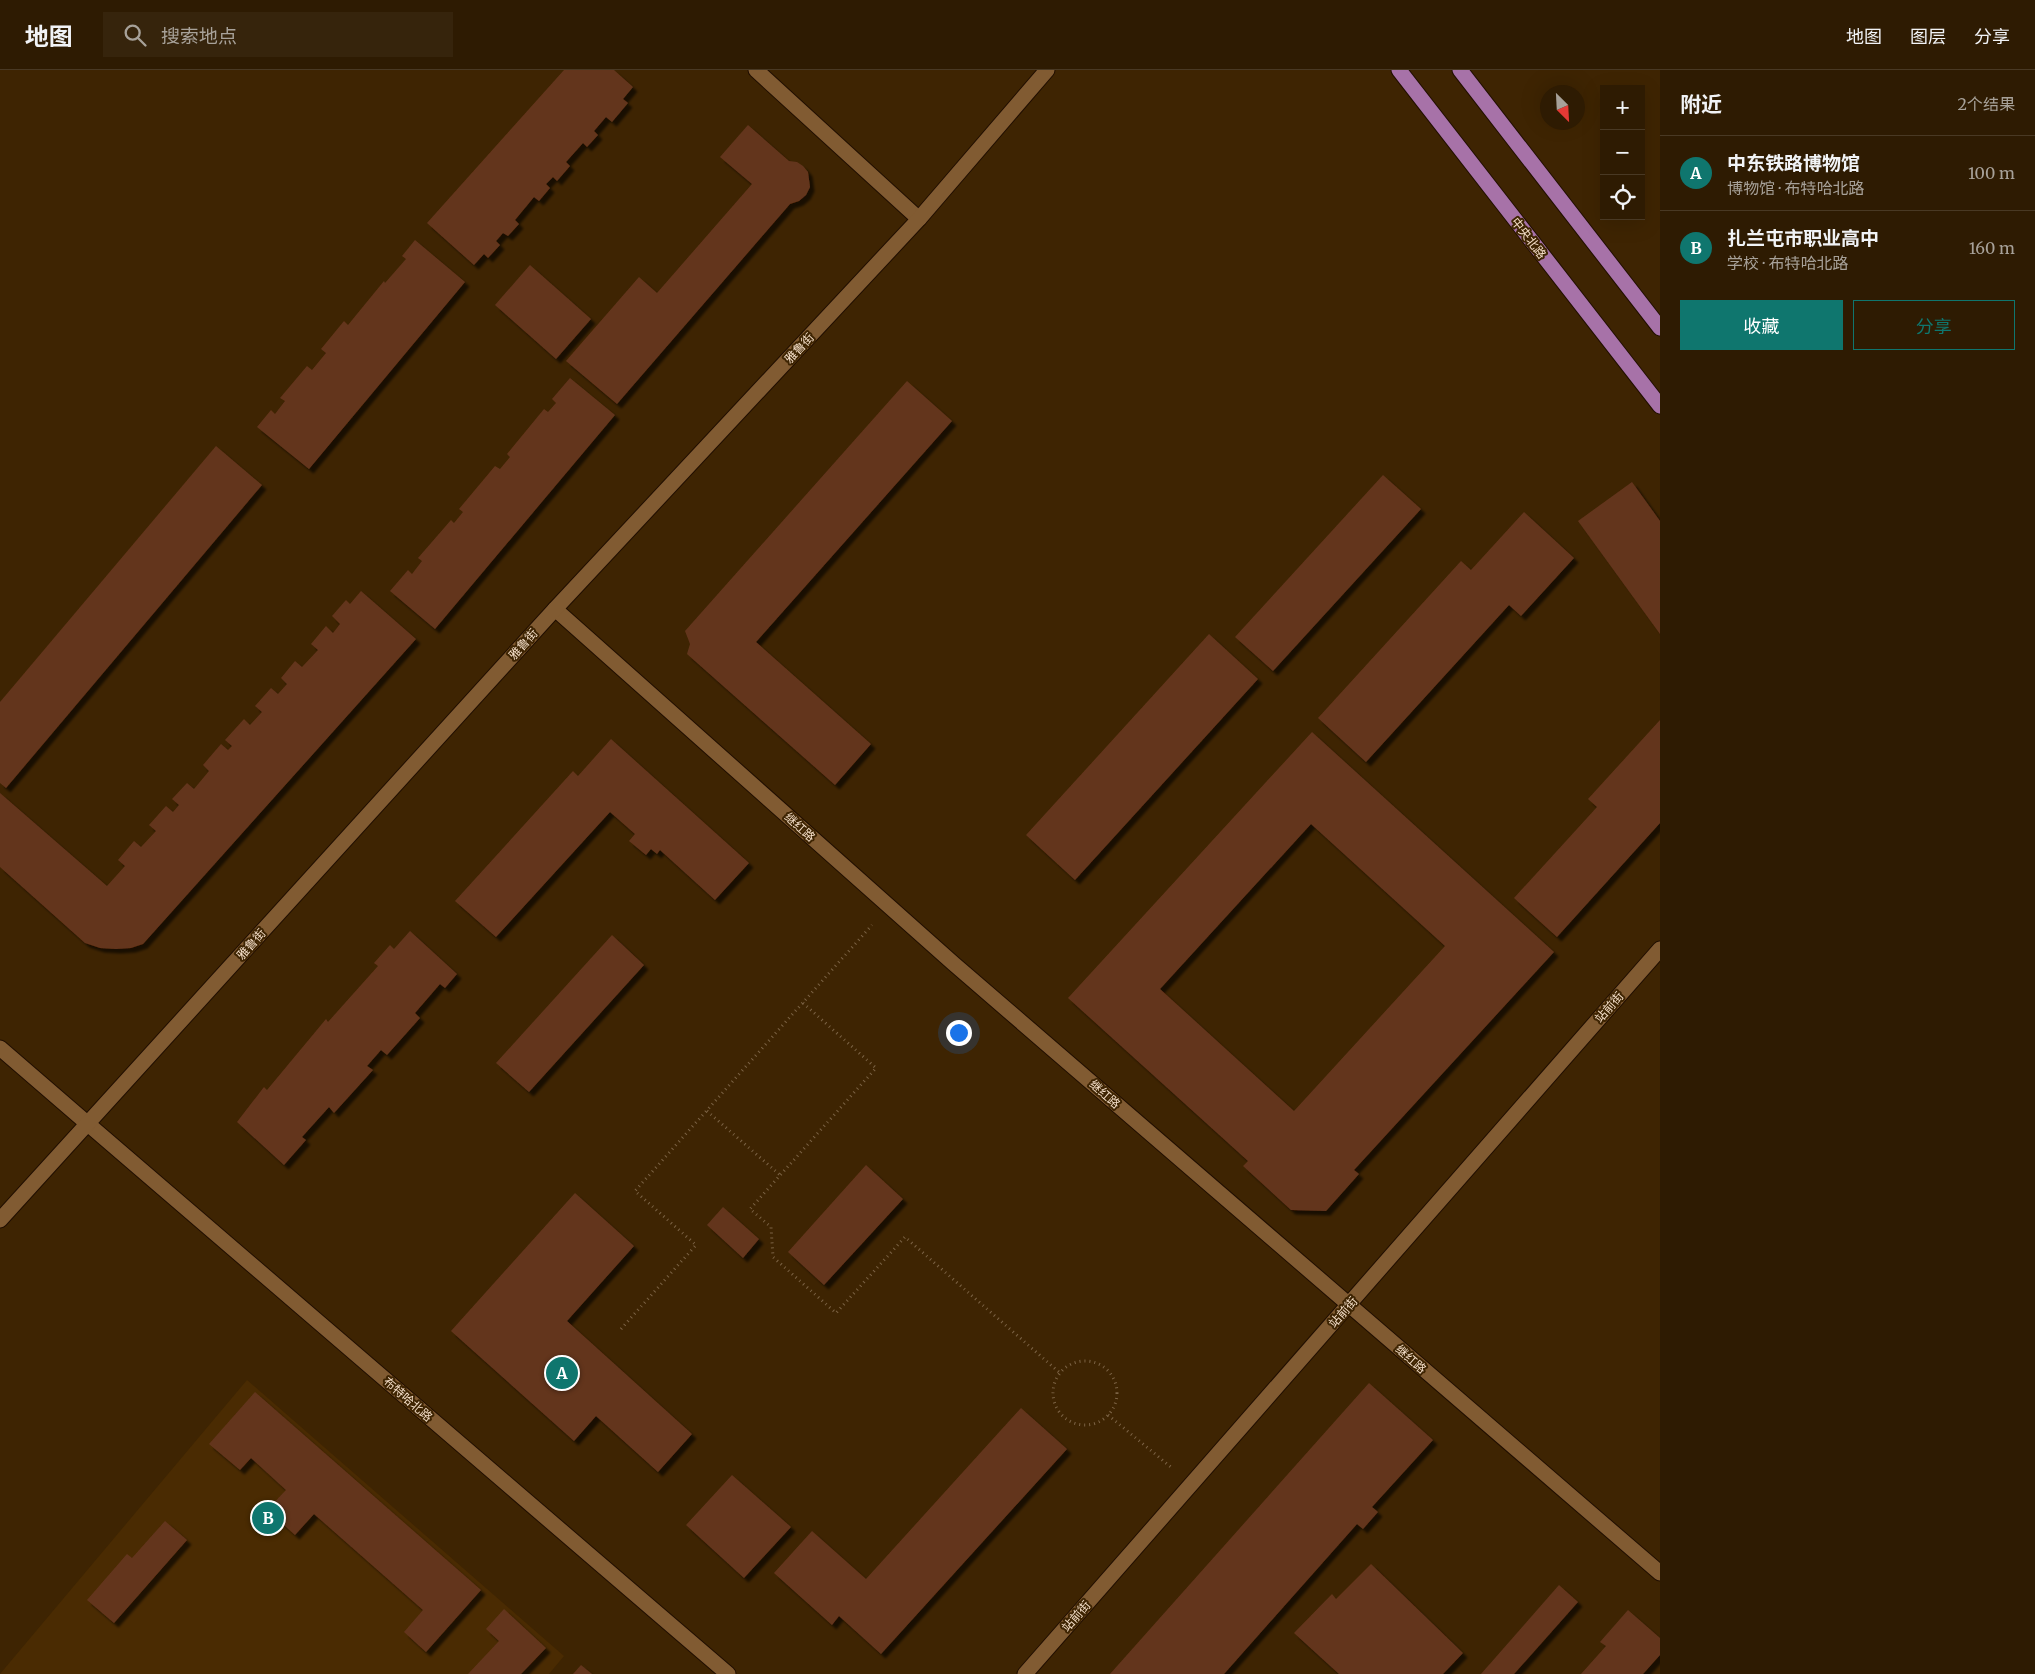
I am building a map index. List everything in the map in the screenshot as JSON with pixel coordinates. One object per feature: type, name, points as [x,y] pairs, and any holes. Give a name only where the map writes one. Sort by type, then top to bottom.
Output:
[{"type":"main road","name":"中央北路","points":[[1399,70],[1660,406]]},
{"type":"main road","points":[[1460,70],[1660,328]]},
{"type":"street","points":[[756,70],[919,219]]},
{"type":"street","name":"雅鲁街","points":[[0,1220],[555,609],[919,219],[1048,70]]},
{"type":"street","name":"继红路","points":[[555,609],[889,906],[1660,1573]]},
{"type":"street","name":"站前街","points":[[1025,1674],[1660,949]]},
{"type":"street","name":"布特哈北路","points":[[0,1048],[728,1674]]},
{"type":"path","points":[[621,1329],[696,1245],[635,1191],[889,906]]},
{"type":"path","points":[[803,1003],[876,1068],[750,1209],[771,1227],[773,1256],[836,1313],[905,1237],[1060,1373]]},
{"type":"path","points":[[707,1111],[780,1176]]},
{"type":"path","points":[[1088,1361],[1099,1364],[1107,1369],[1113,1377],[1117,1396],[1115,1405],[1108,1415],[1098,1422],[1086,1424],[1074,1423],[1064,1416],[1056,1407],[1053,1396],[1054,1384],[1060,1373],[1068,1366],[1088,1361]]},
{"type":"path","points":[[1108,1415],[1191,1484]]},
{"type":"shaded area","points":[[247,1380],[564,1656],[549,1674],[0,1674]]},
{"type":"building","points":[[564,70],[614,70],[633,87],[623,99],[628,103],[612,122],[606,117],[594,131],[598,135],[587,147],[583,143],[566,162],[570,166],[557,181],[553,177],[546,184],[550,188],[539,201],[534,197],[515,220],[519,224],[508,236],[503,233],[496,241],[500,245],[488,258],[484,254],[474,265],[427,223]]},
{"type":"building","points":[[748,125],[789,161],[797,162],[803,166],[808,172],[810,187],[806,195],[799,201],[790,204],[617,404],[566,361],[639,277],[657,293],[752,184],[720,157]]},
{"type":"building","points":[[415,240],[465,282],[309,469],[257,427],[271,410],[275,414],[285,401],[280,398],[307,366],[312,370],[326,353],[321,349],[344,321],[348,325],[384,281],[385,283],[406,259],[402,256]]},
{"type":"building","points":[[530,265],[591,319],[556,359],[495,305]]},
{"type":"building","points":[[570,378],[615,415],[435,629],[390,591],[408,570],[412,574],[422,561],[418,558],[451,520],[454,523],[463,512],[459,509],[495,466],[500,469],[510,457],[507,454],[544,409],[548,412],[556,403],[552,399]]},
{"type":"building","points":[[907,381],[952,421],[756,642],[871,744],[835,785],[687,654],[690,644],[685,631]]},
{"type":"building","points":[[216,446],[262,485],[6,788],[0,783],[0,702]]},
{"type":"building","points":[[1383,475],[1421,509],[1273,671],[1235,637]]},
{"type":"building","points":[[1632,482],[1660,521],[1660,634],[1578,521]]},
{"type":"building","points":[[1524,512],[1574,558],[1521,616],[1509,605],[1366,762],[1318,718],[1461,561],[1471,570]]},
{"type":"building","points":[[361,591],[416,639],[143,944],[131,948],[116,949],[100,948],[85,943],[0,867],[0,793],[107,886],[125,866],[118,860],[134,841],[141,847],[156,831],[149,825],[166,806],[173,812],[179,805],[172,799],[187,783],[194,789],[209,771],[203,765],[221,744],[228,750],[232,746],[225,740],[244,719],[250,725],[262,712],[255,706],[271,688],[278,694],[287,684],[281,678],[295,661],[302,667],[318,650],[311,644],[326,626],[333,633],[340,624],[332,616],[346,600],[350,604]]},
{"type":"building","points":[[1209,634],[1258,679],[1075,880],[1026,835]]},
{"type":"building","points":[[1660,720],[1660,823],[1557,937],[1514,898],[1597,807],[1588,799]]},
{"type":"building","points":[[1312,732],[1554,952],[1354,1170],[1359,1174],[1326,1211],[1291,1210],[1243,1166],[1248,1161],[1068,998]],"holes":[[[1311,824],[1445,946],[1294,1111],[1160,989]]]},
{"type":"building","points":[[611,739],[749,863],[715,900],[660,850],[657,854],[651,849],[646,855],[629,841],[635,834],[610,812],[496,937],[455,901],[573,771],[578,776]]},
{"type":"building","points":[[410,931],[457,974],[445,988],[440,984],[415,1013],[420,1018],[387,1055],[381,1050],[367,1066],[373,1070],[334,1113],[329,1107],[302,1137],[306,1140],[284,1165],[237,1122],[264,1087],[267,1090],[326,1019],[328,1022],[378,966],[374,963],[390,945],[394,949]]},
{"type":"building","points":[[612,935],[644,965],[529,1092],[496,1063]]},
{"type":"building","points":[[866,1165],[903,1199],[824,1285],[788,1252]]},
{"type":"building","points":[[575,1193],[634,1246],[567,1321],[692,1434],[658,1472],[596,1416],[574,1441],[451,1331]]},
{"type":"building","points":[[723,1207],[759,1239],[743,1258],[707,1225]]},
{"type":"building","points":[[1369,1383],[1433,1440],[1372,1507],[1378,1512],[1363,1529],[1357,1524],[1224,1674],[1110,1674]]},
{"type":"building","points":[[255,1392],[481,1590],[426,1652],[404,1632],[423,1610],[314,1514],[295,1535],[267,1510],[286,1490],[251,1458],[240,1470],[209,1444]]},
{"type":"building","points":[[1021,1408],[1067,1449],[881,1654],[839,1616],[832,1625],[774,1573],[812,1531],[866,1579]]},
{"type":"building","points":[[732,1475],[791,1527],[744,1578],[686,1525]]},
{"type":"building","points":[[165,1521],[187,1540],[114,1623],[87,1600],[127,1554],[132,1558]]},
{"type":"building","points":[[1371,1564],[1463,1653],[1443,1674],[1339,1674],[1294,1633],[1332,1594],[1336,1599]]},
{"type":"building","points":[[1559,1585],[1578,1602],[1514,1674],[1481,1674]]},
{"type":"building","points":[[504,1609],[546,1648],[521,1674],[468,1674],[499,1641],[486,1629]]},
{"type":"building","points":[[1628,1610],[1660,1638],[1660,1655],[1643,1674],[1581,1674],[1606,1646],[1600,1642]]},
{"type":"building","points":[[581,1665],[592,1674],[573,1674]]},
{"type":"place","name":"中东铁路博物馆","points":[[562,1373]]},
{"type":"place","name":"扎兰屯市职业高中","points":[[268,1518]]}]
